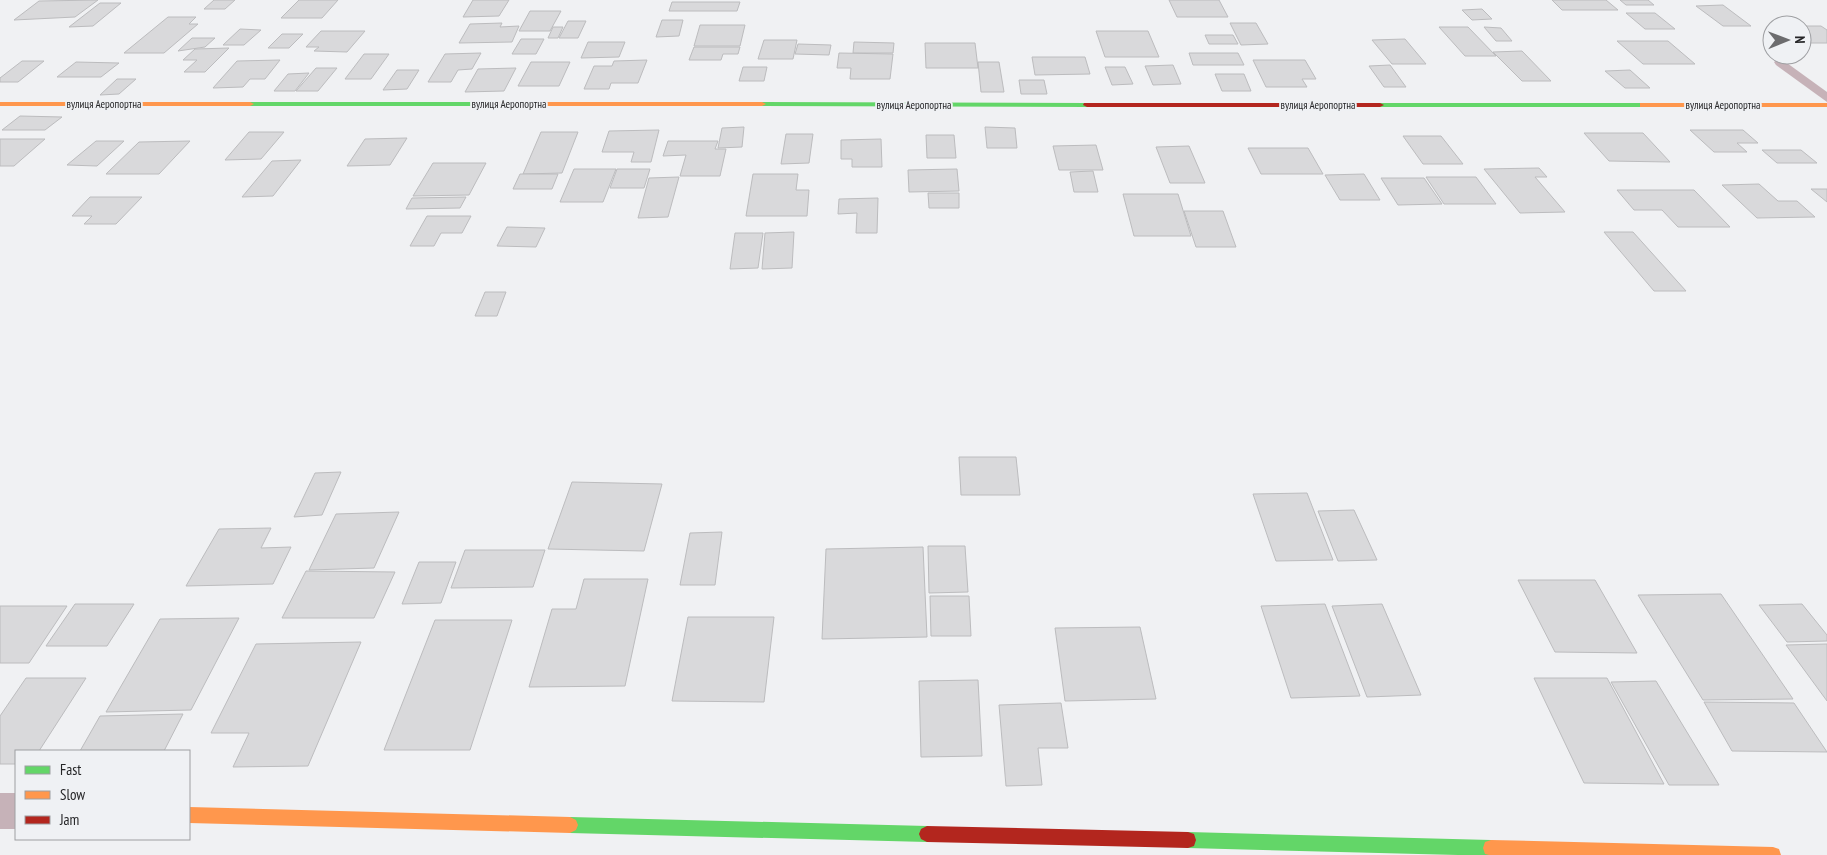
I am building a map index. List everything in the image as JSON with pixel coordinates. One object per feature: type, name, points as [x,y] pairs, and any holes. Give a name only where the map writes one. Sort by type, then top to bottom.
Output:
[{"type":"street","name":"вулиця Аеропортна","points":[[0,104],[1827,105]]},
{"type":"street","points":[[0,810],[15,811]]},
{"type":"street","points":[[190,815],[1773,855]]},
{"type":"lane","points":[[1784,65],[1827,98]]},
{"type":"building","points":[[98,0],[75,17],[14,20],[39,1]]},
{"type":"building","points":[[214,0],[235,0],[225,9],[204,9]]},
{"type":"building","points":[[299,0],[338,0],[322,18],[281,18]]},
{"type":"building","points":[[473,0],[509,0],[499,16],[463,17]]},
{"type":"building","points":[[1169,0],[1219,0],[1228,17],[1177,17]]},
{"type":"building","points":[[1552,0],[1606,0],[1618,10],[1562,10]]},
{"type":"building","points":[[1620,0],[1648,0],[1654,5],[1626,5]]},
{"type":"building","points":[[672,2],[740,2],[737,11],[669,11]]},
{"type":"building","points":[[100,3],[121,3],[93,26],[69,27]]},
{"type":"building","points":[[1723,5],[1751,26],[1723,26],[1696,6]]},
{"type":"building","points":[[1482,9],[1492,19],[1472,20],[1462,10]]},
{"type":"building","points":[[530,11],[561,11],[550,31],[519,31]]},
{"type":"building","points":[[1626,13],[1655,13],[1675,29],[1645,29]]},
{"type":"building","points":[[168,17],[196,17],[189,24],[198,24],[164,53],[124,53]]},
{"type":"building","points":[[662,20],[683,20],[679,36],[656,37]]},
{"type":"building","points":[[568,21],[586,21],[578,38],[559,38]]},
{"type":"building","points":[[502,23],[500,27],[519,26],[512,42],[459,43],[470,24]]},
{"type":"building","points":[[1230,23],[1256,23],[1268,44],[1241,45]]},
{"type":"building","points":[[700,25],[745,25],[740,46],[694,46]]},
{"type":"building","points":[[1812,26],[1821,26],[1827,30],[1827,43],[1812,43]]},
{"type":"building","points":[[553,27],[563,27],[558,38],[548,38]]},
{"type":"building","points":[[1439,27],[1468,27],[1496,56],[1465,56]]},
{"type":"building","points":[[1484,27],[1501,28],[1512,41],[1496,41]]},
{"type":"building","points":[[240,29],[261,30],[244,45],[223,45]]},
{"type":"building","points":[[321,31],[365,31],[347,52],[314,51],[319,47],[306,47]]},
{"type":"building","points":[[1096,31],[1148,31],[1159,57],[1105,57]]},
{"type":"building","points":[[282,34],[303,34],[289,48],[268,48]]},
{"type":"building","points":[[1205,35],[1233,35],[1238,44],[1209,44]]},
{"type":"building","points":[[192,38],[215,38],[205,47],[178,51]]},
{"type":"building","points":[[521,39],[544,39],[536,54],[512,54]]},
{"type":"building","points":[[1405,39],[1426,64],[1392,64],[1372,40]]},
{"type":"building","points":[[764,40],[797,40],[793,59],[758,59]]},
{"type":"building","points":[[1617,41],[1668,41],[1695,64],[1643,64]]},
{"type":"building","points":[[588,42],[625,42],[619,57],[581,58]]},
{"type":"building","points":[[854,42],[894,43],[893,53],[853,53]]},
{"type":"building","points":[[925,43],[975,43],[978,68],[926,68]]},
{"type":"building","points":[[798,44],[831,45],[829,55],[795,54]]},
{"type":"building","points":[[694,47],[740,47],[738,54],[723,54],[721,60],[689,60]]},
{"type":"building","points":[[229,48],[205,72],[184,72],[197,60],[183,60],[195,49]]},
{"type":"building","points":[[1522,51],[1551,81],[1522,81],[1493,52]]},
{"type":"building","points":[[481,53],[472,69],[458,70],[451,82],[428,82],[445,54]]},
{"type":"building","points":[[839,53],[893,54],[890,79],[850,79],[851,68],[837,68]]},
{"type":"building","points":[[1189,53],[1238,53],[1244,65],[1193,65]]},
{"type":"building","points":[[364,54],[389,54],[371,79],[345,79]]},
{"type":"building","points":[[1032,57],[1085,57],[1090,74],[1035,75]]},
{"type":"building","points":[[280,60],[265,79],[250,79],[243,87],[213,88],[237,61]]},
{"type":"building","points":[[647,60],[638,83],[611,83],[609,89],[584,89],[594,66],[612,66],[614,61]]},
{"type":"building","points":[[1253,60],[1305,60],[1316,79],[1302,79],[1307,87],[1266,87]]},
{"type":"building","points":[[22,61],[44,61],[18,82],[0,82],[0,78]]},
{"type":"building","points":[[76,62],[119,63],[101,77],[57,77]]},
{"type":"building","points":[[531,62],[570,62],[559,86],[518,86]]},
{"type":"building","points":[[978,62],[999,62],[1004,92],[981,92]]},
{"type":"building","points":[[1173,65],[1181,84],[1153,85],[1145,66]]},
{"type":"building","points":[[1390,65],[1406,87],[1384,87],[1369,66]]},
{"type":"building","points":[[743,67],[767,67],[764,81],[739,81]]},
{"type":"building","points":[[1105,67],[1125,67],[1133,84],[1112,85]]},
{"type":"building","points":[[316,68],[337,68],[318,91],[296,91]]},
{"type":"building","points":[[516,68],[504,91],[465,92],[478,69]]},
{"type":"building","points":[[397,70],[419,70],[407,89],[383,90]]},
{"type":"building","points":[[1630,70],[1650,88],[1625,88],[1605,71]]},
{"type":"building","points":[[309,73],[295,91],[274,91],[288,74]]},
{"type":"building","points":[[1215,74],[1244,74],[1251,91],[1222,91]]},
{"type":"building","points":[[117,79],[136,79],[119,94],[100,95]]},
{"type":"building","points":[[1019,80],[1044,80],[1047,94],[1021,94]]},
{"type":"building","points":[[20,116],[62,117],[45,130],[2,130]]},
{"type":"building","points":[[744,127],[742,147],[718,148],[722,128]]},
{"type":"building","points":[[985,127],[1015,128],[1017,148],[987,148]]},
{"type":"building","points":[[659,130],[651,162],[631,162],[634,152],[602,152],[609,131]]},
{"type":"building","points":[[1690,130],[1743,130],[1758,143],[1737,143],[1747,152],[1714,152]]},
{"type":"building","points":[[249,132],[284,132],[261,159],[225,160]]},
{"type":"building","points":[[541,132],[578,132],[562,173],[523,174]]},
{"type":"building","points":[[1584,133],[1643,133],[1670,162],[1609,161]]},
{"type":"building","points":[[786,134],[813,134],[809,163],[781,164]]},
{"type":"building","points":[[926,135],[954,135],[956,158],[927,158]]},
{"type":"building","points":[[1403,136],[1441,136],[1463,164],[1423,164]]},
{"type":"building","points":[[407,138],[390,165],[347,166],[365,139]]},
{"type":"building","points":[[0,139],[45,139],[14,166],[0,166]]},
{"type":"building","points":[[881,139],[882,167],[852,167],[852,159],[841,159],[841,140]]},
{"type":"building","points":[[96,141],[124,141],[97,166],[67,165]]},
{"type":"building","points":[[190,141],[159,174],[106,174],[139,142]]},
{"type":"building","points":[[668,141],[718,141],[715,149],[726,149],[720,176],[680,176],[686,155],[663,156]]},
{"type":"building","points":[[1096,145],[1103,170],[1059,170],[1053,146]]},
{"type":"building","points":[[1189,146],[1205,183],[1170,183],[1156,147]]},
{"type":"building","points":[[1248,148],[1308,148],[1323,174],[1261,174]]},
{"type":"building","points":[[1762,150],[1801,150],[1817,163],[1777,163]]},
{"type":"building","points":[[301,160],[273,196],[242,197],[272,161]]},
{"type":"building","points":[[433,163],[486,163],[469,195],[413,196]]},
{"type":"building","points":[[1539,168],[1547,177],[1535,177],[1565,212],[1520,213],[1484,169]]},
{"type":"building","points":[[574,169],[616,169],[603,202],[560,202]]},
{"type":"building","points":[[617,169],[650,169],[644,188],[610,188]]},
{"type":"building","points":[[957,169],[959,191],[909,192],[908,170]]},
{"type":"building","points":[[1093,171],[1098,192],[1074,192],[1070,172]]},
{"type":"building","points":[[520,174],[558,174],[552,189],[513,189]]},
{"type":"building","points":[[753,174],[798,174],[796,190],[809,190],[807,216],[746,216]]},
{"type":"building","points":[[1364,174],[1380,200],[1340,200],[1325,175]]},
{"type":"building","points":[[679,177],[668,217],[638,218],[649,178]]},
{"type":"building","points":[[1426,177],[1476,177],[1496,204],[1444,204]]},
{"type":"building","points":[[1381,178],[1424,178],[1442,204],[1398,205]]},
{"type":"building","points":[[1759,184],[1778,201],[1797,201],[1815,217],[1757,218],[1722,185]]},
{"type":"building","points":[[1811,189],[1827,189],[1827,202]]},
{"type":"building","points":[[1617,190],[1694,190],[1730,227],[1678,227],[1662,210],[1634,210]]},
{"type":"building","points":[[928,193],[959,193],[959,208],[929,208]]},
{"type":"building","points":[[1123,194],[1178,194],[1191,236],[1134,236]]},
{"type":"building","points":[[90,197],[142,197],[116,224],[84,224],[92,216],[72,216]]},
{"type":"building","points":[[466,197],[460,208],[406,209],[412,198]]},
{"type":"building","points":[[878,198],[877,233],[856,233],[857,213],[838,214],[839,199]]},
{"type":"building","points":[[1184,211],[1223,211],[1236,247],[1196,247]]},
{"type":"building","points":[[427,216],[471,216],[462,233],[441,233],[434,246],[410,246]]},
{"type":"building","points":[[507,227],[545,228],[536,247],[497,246]]},
{"type":"building","points":[[794,232],[792,268],[762,269],[765,233]]},
{"type":"building","points":[[1604,232],[1633,232],[1686,291],[1654,291]]},
{"type":"building","points":[[735,233],[763,233],[758,268],[730,269]]},
{"type":"building","points":[[485,292],[506,292],[497,316],[475,316]]},
{"type":"building","points":[[959,457],[1016,457],[1020,495],[961,495]]},
{"type":"building","points":[[341,472],[322,515],[294,517],[315,473]]},
{"type":"building","points":[[572,482],[662,484],[644,551],[548,549]]},
{"type":"building","points":[[1307,493],[1333,560],[1276,561],[1253,494]]},
{"type":"building","points":[[1354,510],[1377,560],[1338,561],[1318,511]]},
{"type":"building","points":[[399,512],[374,568],[309,570],[336,514]]},
{"type":"building","points":[[271,528],[261,548],[291,547],[273,584],[186,586],[219,529]]},
{"type":"building","points":[[722,532],[715,585],[680,585],[690,533]]},
{"type":"building","points":[[928,546],[965,546],[968,592],[929,593]]},
{"type":"building","points":[[923,547],[927,637],[822,639],[826,549]]},
{"type":"building","points":[[465,550],[545,550],[533,587],[451,588]]},
{"type":"building","points":[[419,562],[456,562],[441,603],[402,604]]},
{"type":"building","points":[[306,571],[395,572],[374,618],[282,618]]},
{"type":"building","points":[[584,579],[648,579],[625,686],[529,687],[552,609],[576,609]]},
{"type":"building","points":[[1518,580],[1595,580],[1637,653],[1555,652]]},
{"type":"building","points":[[1721,594],[1793,699],[1703,700],[1638,595]]},
{"type":"building","points":[[930,596],[969,596],[971,636],[931,636]]},
{"type":"building","points":[[75,604],[134,604],[107,646],[46,646]]},
{"type":"building","points":[[1325,604],[1360,696],[1291,698],[1261,606]]},
{"type":"building","points":[[1382,604],[1421,695],[1367,697],[1332,606]]},
{"type":"building","points":[[1802,604],[1827,635],[1827,641],[1787,642],[1759,605]]},
{"type":"building","points":[[0,606],[67,606],[29,663],[0,663]]},
{"type":"building","points":[[688,617],[774,617],[764,702],[672,701]]},
{"type":"building","points":[[239,618],[191,710],[106,712],[160,619]]},
{"type":"building","points":[[435,620],[512,620],[470,750],[384,750]]},
{"type":"building","points":[[1140,627],[1156,699],[1065,701],[1055,628]]},
{"type":"building","points":[[361,642],[308,766],[233,767],[249,733],[211,733],[256,644]]},
{"type":"building","points":[[1827,644],[1827,701],[1786,645]]},
{"type":"building","points":[[26,678],[86,678],[40,750],[15,750],[15,764],[0,764],[0,716]]},
{"type":"building","points":[[1534,678],[1607,678],[1664,784],[1584,783]]},
{"type":"building","points":[[978,680],[982,756],[921,757],[919,681]]},
{"type":"building","points":[[1656,681],[1719,785],[1669,785],[1611,682]]},
{"type":"building","points":[[1704,702],[1794,703],[1827,752],[1732,751]]},
{"type":"building","points":[[1061,703],[1068,748],[1038,748],[1042,785],[1006,786],[999,705]]},
{"type":"building","points":[[183,714],[165,750],[81,750],[100,716]]},
{"type":"traffic: fast","points":[[250,104],[481,104]]},
{"type":"traffic: fast","points":[[762,104],[1087,105]]},
{"type":"traffic: fast","points":[[1380,105],[1643,105]]},
{"type":"traffic: fast","points":[[570,825],[927,834]]},
{"type":"traffic: fast","points":[[1188,840],[1491,848]]},
{"type":"traffic: slow","points":[[0,104],[250,104]]},
{"type":"traffic: slow","points":[[481,104],[762,104]]},
{"type":"traffic: slow","points":[[1643,105],[1827,105]]},
{"type":"traffic: slow","points":[[190,815],[570,825]]},
{"type":"traffic: slow","points":[[1491,848],[1773,855]]},
{"type":"traffic: jam","points":[[1087,105],[1380,105]]},
{"type":"traffic: jam","points":[[927,834],[1188,840]]}]
